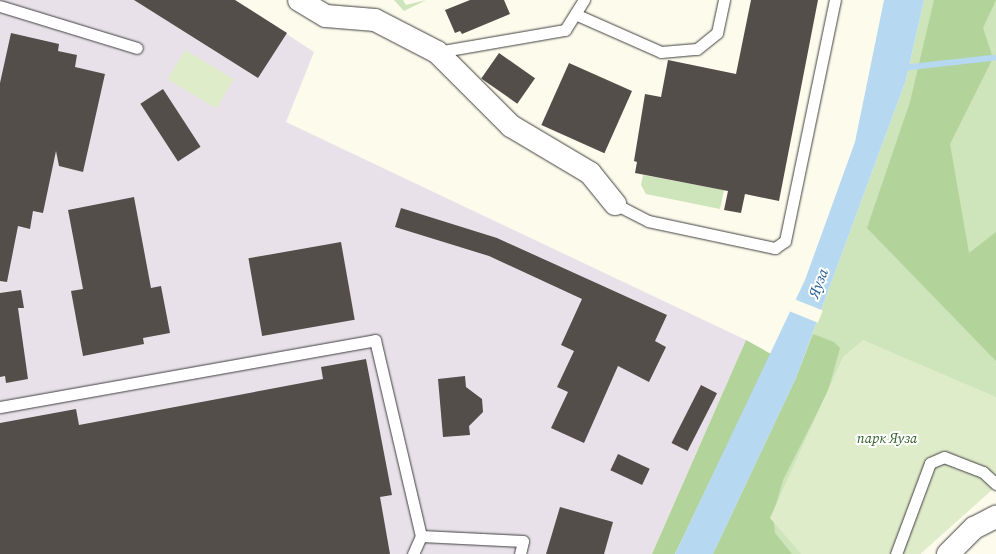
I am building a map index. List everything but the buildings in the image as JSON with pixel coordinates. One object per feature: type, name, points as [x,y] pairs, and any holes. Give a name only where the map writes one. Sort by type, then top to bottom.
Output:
[{"type":"street","points":[[299,0],[326,16],[375,20],[436,52],[511,126],[590,173],[615,204]]},
{"type":"street","points":[[948,554],[974,528],[996,517]]},
{"type":"lane","points":[[436,52],[565,30],[584,0]]},
{"type":"lane","points":[[575,14],[660,52],[697,49],[717,33],[724,0]]},
{"type":"lane","points":[[615,204],[648,221],[774,248],[785,241],[835,0]]},
{"type":"lane","points":[[0,6],[138,48]]},
{"type":"lane","points":[[0,407],[375,340],[421,536],[413,554]]},
{"type":"lane","points":[[896,554],[930,463],[944,457],[983,472],[996,484]]},
{"type":"lane","points":[[421,536],[523,540],[520,554]]},
{"type":"shaded area","points":[[0,0],[235,0],[314,52],[286,122],[746,340],[652,554],[0,554]]},
{"type":"green space","points":[[394,0],[403,0],[406,5],[426,0],[404,11]]},
{"type":"green space","name":"парк Яуза","points":[[924,0],[996,0],[996,486],[920,554],[713,554],[796,378],[906,80]]},
{"type":"green space","points":[[934,0],[996,0],[983,28],[993,58],[950,144],[969,253],[996,232],[996,361],[867,228],[910,102]]},
{"type":"green space","points":[[185,50],[234,79],[216,109],[167,79]]},
{"type":"green space","points":[[643,175],[724,190],[720,209],[646,194],[641,185]]},
{"type":"green space","points":[[813,334],[834,342],[840,348],[828,391],[783,480],[773,515],[775,533],[792,554],[713,554],[796,378]]},
{"type":"green space","points":[[746,340],[771,354],[675,554],[652,554]]},
{"type":"green space","points":[[863,340],[996,397],[996,486],[920,554],[801,554],[770,518],[843,357]]},
{"type":"water","name":"Яуза","points":[[884,0],[924,0],[906,80],[796,378],[713,554],[675,554],[805,280],[855,142]]},
{"type":"pier","points":[[794,299],[823,311],[818,323],[789,311]]},
{"type":"waterway","points":[[902,68],[993,58]]}]
